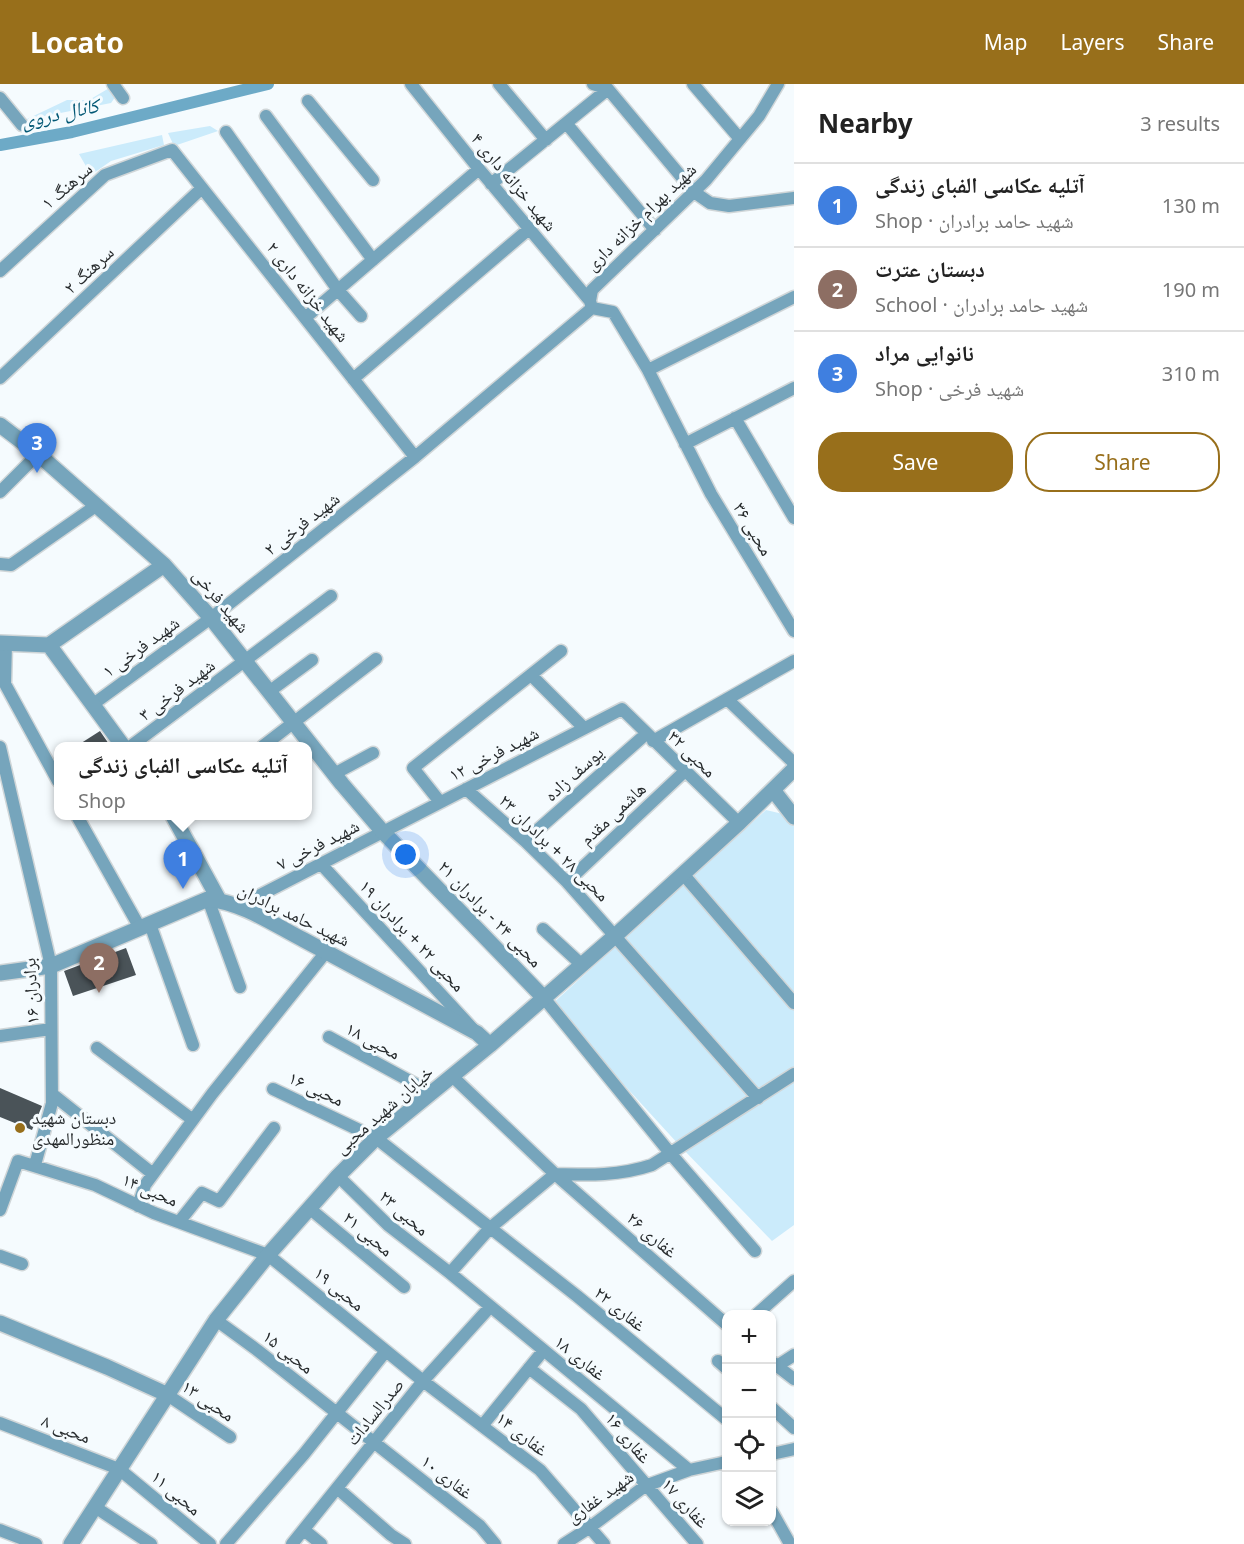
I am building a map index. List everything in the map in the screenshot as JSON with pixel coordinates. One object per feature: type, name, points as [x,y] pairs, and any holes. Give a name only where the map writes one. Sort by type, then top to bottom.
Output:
[{"type":"street","points":[[113,84],[123,98]]},
{"type":"street","name":"شهید خزانه داری ۴","points":[[411,84],[591,304]]},
{"type":"street","points":[[499,84],[546,140]]},
{"type":"street","points":[[593,84],[608,90],[694,192],[711,203],[729,206],[794,198]]},
{"type":"street","points":[[693,84],[740,139]]},
{"type":"street","name":"شهید بهرام خزانه داری","points":[[415,457],[591,304],[592,290],[694,192],[759,116],[778,84]]},
{"type":"street","points":[[491,184],[608,90]]},
{"type":"street","points":[[0,98],[22,125]]},
{"type":"street","points":[[308,101],[373,180]]},
{"type":"street","points":[[266,116],[373,260]]},
{"type":"street","points":[[567,123],[655,230]]},
{"type":"street","points":[[226,132],[338,290],[361,316]]},
{"type":"street","name":"شهید خزانه داری ۲","points":[[172,150],[415,457]]},
{"type":"street","name":"سرهنگ ۱","points":[[0,271],[105,175],[172,150]]},
{"type":"street","points":[[305,318],[479,169]]},
{"type":"street","name":"سرهنگ ۲","points":[[0,378],[202,188]]},
{"type":"street","points":[[353,379],[529,229]]},
{"type":"street","points":[[648,370],[794,297]]},
{"type":"street","name":"محبی ۳۶","points":[[591,304],[613,312],[648,370],[711,494],[794,631]]},
{"type":"street","points":[[685,444],[794,388]]},
{"type":"street","points":[[735,418],[794,518]]},
{"type":"street","name":"شهید فرخی","points":[[0,425],[38,454],[164,565],[211,618],[310,742]]},
{"type":"street","points":[[0,492],[38,454]]},
{"type":"street","name":"شهید فرخی ۲","points":[[211,618],[415,457]]},
{"type":"street","points":[[0,564],[11,565],[97,505]]},
{"type":"street","points":[[54,774],[5,684],[3,643],[49,645],[164,565]]},
{"type":"street","name":"شهید فرخی ۳","points":[[138,742],[331,596]]},
{"type":"street","name":"شهید فرخی ۱","points":[[92,705],[211,618]]},
{"type":"street","points":[[49,645],[119,742]]},
{"type":"street","points":[[440,802],[413,768],[561,651]]},
{"type":"street","points":[[270,691],[312,660]]},
{"type":"street","points":[[270,742],[376,660]]},
{"type":"street","name":"یوسف زاده","points":[[525,841],[650,737],[727,699],[794,662]]},
{"type":"street","points":[[531,675],[584,728]]},
{"type":"street","points":[[727,699],[794,763]]},
{"type":"street","name":"شهید فرخی ۱۲","points":[[383,832],[622,709]]},
{"type":"street","name":"محبی ۳۲","points":[[622,709],[684,772],[739,823]]},
{"type":"street","name":"شهید فرخی","points":[[312,745],[383,832]]},
{"type":"street","name":"برادران ۱۶","points":[[0,747],[51,966],[52,1103],[35,1165]]},
{"type":"street","points":[[334,774],[373,753]]},
{"type":"street","name":"خیابان شهید محبی","points":[[76,1542],[95,1507],[166,1394],[216,1320],[268,1255],[338,1176],[376,1138],[490,1045],[616,935],[739,823],[794,769]]},
{"type":"street","name":"هاشمی مقدم","points":[[567,882],[684,772]]},
{"type":"street","name":"محبی ۲۸ + برادران ۲۳","points":[[465,789],[525,841],[567,882],[758,1098]]},
{"type":"street","points":[[773,790],[794,816]]},
{"type":"street","points":[[79,820],[145,926],[193,1045]]},
{"type":"street","points":[[175,820],[213,900],[240,987]]},
{"type":"street","name":"شهید فرخی ۷","points":[[239,906],[383,832]]},
{"type":"street","name":"محبی ۲۴ - برادران ۲۱","points":[[383,832],[544,998]]},
{"type":"street","name":"محبی ۲۲ + برادران ۱۹","points":[[321,864],[477,1033]]},
{"type":"street","points":[[683,874],[794,1004]]},
{"type":"street","name":"شهید حامد برادران","points":[[0,974],[51,966],[213,900],[239,906],[477,1033],[490,1045]]},
{"type":"street","points":[[543,929],[582,965]]},
{"type":"street","points":[[138,1206],[145,1185],[153,1174],[326,952]]},
{"type":"street","points":[[544,998],[670,1153],[755,1251]]},
{"type":"street","points":[[0,1036],[51,1029]]},
{"type":"street","name":"محبی ۱۸","points":[[330,1038],[432,1093]]},
{"type":"street","points":[[97,1048],[193,1120]]},
{"type":"street","points":[[450,1273],[490,1228],[555,1174],[605,1175],[632,1172],[652,1165],[794,1074]]},
{"type":"street","name":"غفاری ۲۶","points":[[452,1076],[555,1174],[722,1320]]},
{"type":"street","name":"محبی ۱۶","points":[[273,1089],[376,1138],[490,1228]]},
{"type":"street","points":[[52,1094],[153,1174]]},
{"type":"street","points":[[179,1222],[202,1193],[219,1201],[274,1128]]},
{"type":"street","name":"محبی ۱۴","points":[[0,1210],[18,1161],[95,1185],[138,1206],[268,1255]]},
{"type":"street","name":"محبی ۲۳","points":[[338,1176],[388,1225],[450,1273]]},
{"type":"street","name":"محبی ۲۱","points":[[309,1208],[404,1287]]},
{"type":"street","name":"غفاری ۲۲","points":[[490,1228],[725,1418]]},
{"type":"street","name":"محبی ۱۹","points":[[268,1255],[423,1381]]},
{"type":"street","points":[[0,1256],[22,1264]]},
{"type":"street","name":"غفاری ۱۸","points":[[450,1273],[689,1470]]},
{"type":"street","points":[[761,1310],[794,1281]]},
{"type":"street","name":"صدرالسادات","points":[[292,1544],[423,1381],[490,1307]]},
{"type":"street","name":"محبی ۱۵","points":[[216,1320],[374,1442]]},
{"type":"street","points":[[0,1323],[166,1394]]},
{"type":"street","points":[[226,1544],[304,1454],[386,1351]]},
{"type":"street","points":[[482,1426],[543,1351]]},
{"type":"street","points":[[776,1363],[794,1355]]},
{"type":"street","points":[[776,1366],[794,1379]]},
{"type":"street","name":"غفاری ۱۶","points":[[529,1368],[581,1409],[645,1486]]},
{"type":"street","name":"غفاری ۱۴","points":[[423,1381],[540,1470],[604,1544]]},
{"type":"street","name":"محبی ۱۳","points":[[166,1394],[230,1437]]},
{"type":"street","points":[[776,1412],[794,1428]]},
{"type":"street","name":"محبی ۸","points":[[0,1423],[119,1469]]},
{"type":"street","name":"غفاری ۱۰","points":[[374,1442],[480,1526],[495,1544]]},
{"type":"street","points":[[776,1453],[794,1449]]},
{"type":"street","name":"شهید غفاری","points":[[564,1544],[645,1486],[689,1470],[722,1463]]},
{"type":"street","name":"محبی ۱۱","points":[[119,1469],[210,1544]]},
{"type":"street","name":"غفاری ۱۷","points":[[645,1486],[697,1544]]},
{"type":"street","points":[[338,1488],[391,1535],[405,1544]]},
{"type":"street","points":[[95,1507],[151,1544]]},
{"type":"street","points":[[776,1520],[790,1544]]},
{"type":"street","points":[[0,1530],[36,1544]]},
{"type":"street","points":[[304,1530],[321,1544]]},
{"type":"shaded area","points":[[111,87],[116,96],[111,103],[25,120],[67,100],[89,100]]},
{"type":"shaded area","points":[[210,126],[218,131],[174,146],[168,133]]},
{"type":"shaded area","points":[[162,135],[164,145],[111,161],[91,175],[79,154]]},
{"type":"shaded area","points":[[766,810],[787,815],[794,825],[794,1225],[772,1241],[680,1146],[551,1005]]},
{"type":"building","points":[[100,731],[108,742],[83,742]]},
{"type":"building","points":[[126,948],[136,975],[73,996],[64,971]]},
{"type":"building","name":"دبستان شهید منظورالمهدی","points":[[0,1088],[42,1106],[32,1130],[0,1117]]},
{"type":"waterway","name":"کانال دروی","points":[[0,145],[72,132],[268,84]]},
{"type":"place","name":"نانوایی مراد","points":[[37,473]]},
{"type":"place","name":"آتلیه عکاسی الفبای زندگی","points":[[183,889]]},
{"type":"place","name":"دبستان عترت","points":[[99,993]]},
{"type":"place","name":"دبستان شهید منظورالمهدی","points":[[20,1128]]}]
